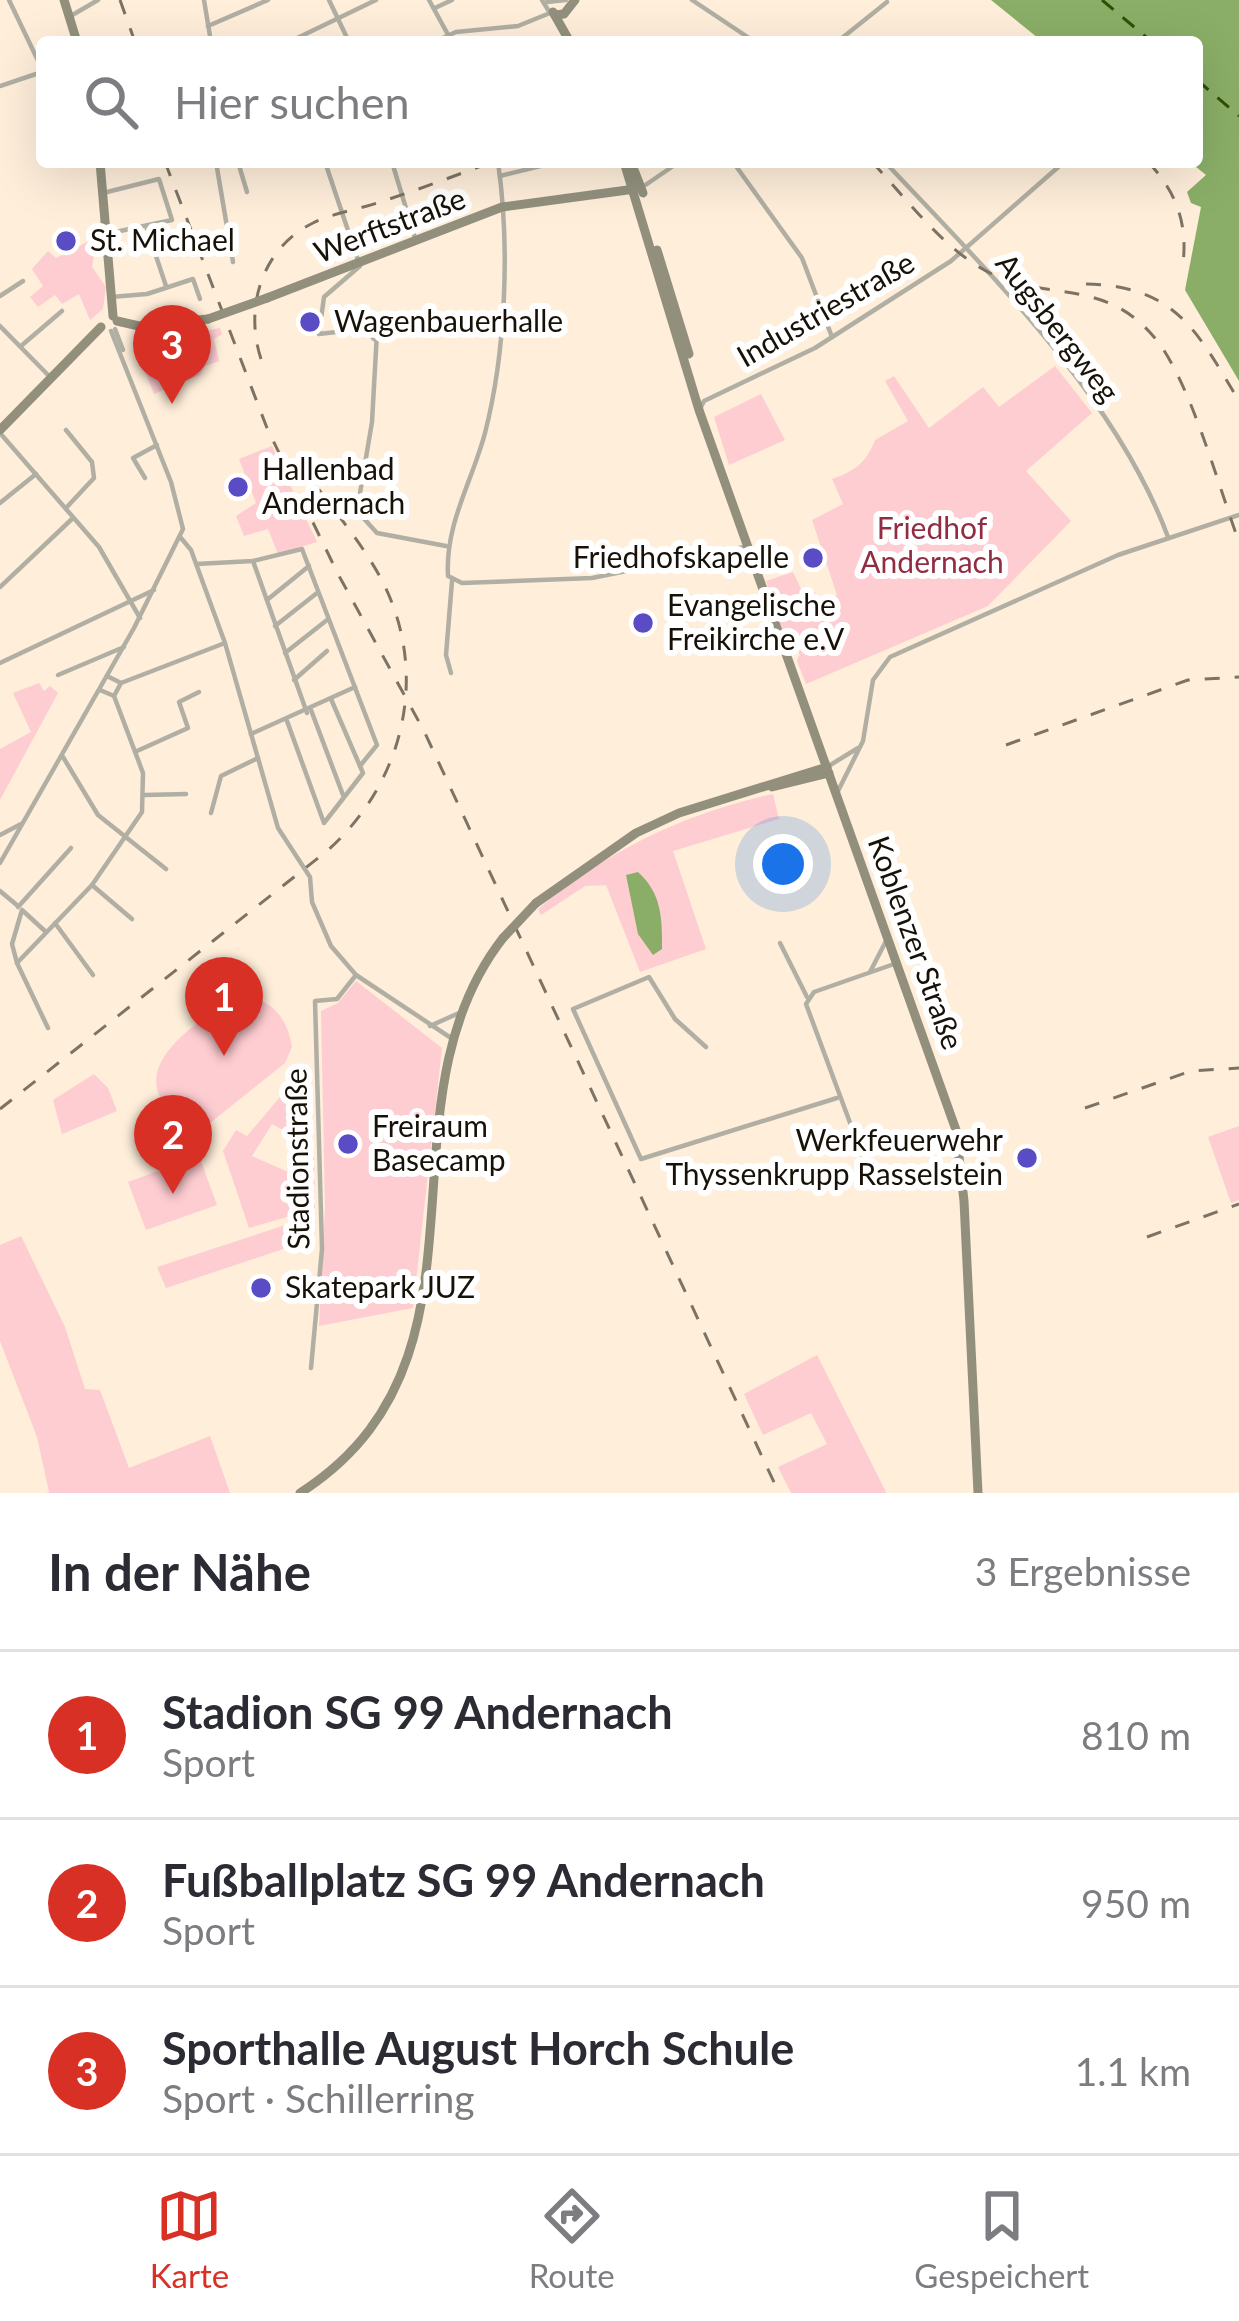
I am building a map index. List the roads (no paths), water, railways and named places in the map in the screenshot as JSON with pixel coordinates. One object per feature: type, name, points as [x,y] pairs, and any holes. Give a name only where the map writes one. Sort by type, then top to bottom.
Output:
[{"type":"street","points":[[9,0],[36,57]]},
{"type":"street","points":[[64,0],[74,36]]},
{"type":"street","points":[[204,0],[210,36]]},
{"type":"street","points":[[208,26],[268,0]]},
{"type":"street","points":[[329,0],[346,36]]},
{"type":"street","points":[[301,36],[376,0]]},
{"type":"street","points":[[429,0],[449,36]]},
{"type":"street","points":[[434,9],[452,0]]},
{"type":"street","points":[[551,8],[570,0]]},
{"type":"street","points":[[461,36],[518,26],[570,0]]},
{"type":"street","points":[[692,0],[746,36]]},
{"type":"street","points":[[69,17],[95,2]]},
{"type":"street","points":[[844,36],[887,2]]},
{"type":"street","points":[[551,8],[566,36]]},
{"type":"street","points":[[0,86],[36,72]]},
{"type":"street","points":[[0,863],[63,758],[181,538],[182,519],[111,324],[113,296],[101,168]]},
{"type":"street","points":[[216,168],[233,262]]},
{"type":"street","points":[[240,168],[247,192]]},
{"type":"street","points":[[327,168],[360,266],[324,296],[319,334],[377,329],[372,422],[358,511],[377,533],[446,546]]},
{"type":"street","points":[[394,168],[417,243]]},
{"type":"street","points":[[451,673],[446,656],[452,581],[446,546],[486,430],[498,334],[499,168]]},
{"type":"street","points":[[500,176],[533,168]]},
{"type":"street","name":"Koblenzer Straße","points":[[630,168],[700,402],[962,1156],[978,1493]]},
{"type":"street","name":"Werftstraße","points":[[111,324],[135,328],[208,319],[360,266],[502,208],[638,188],[670,168]]},
{"type":"street","points":[[737,168],[802,258],[832,337]]},
{"type":"street","name":"Augsbergweg","points":[[891,168],[1022,312],[1130,454],[1168,537]]},
{"type":"street","name":"Industriestraße","points":[[700,402],[832,337],[965,248],[1057,168]]},
{"type":"street","points":[[103,193],[159,179],[172,220],[106,234]]},
{"type":"street","points":[[147,228],[166,286]]},
{"type":"street","points":[[113,296],[193,279],[200,299]]},
{"type":"street","points":[[0,296],[23,281]]},
{"type":"street","points":[[20,346],[62,311]]},
{"type":"street","points":[[111,324],[123,356]]},
{"type":"street","points":[[111,324],[0,432],[107,559],[140,618]]},
{"type":"street","points":[[0,326],[51,378]]},
{"type":"street","points":[[122,344],[135,328]]},
{"type":"street","points":[[66,430],[92,462],[94,478],[66,508]]},
{"type":"street","points":[[145,478],[133,458],[157,445]]},
{"type":"street","points":[[0,503],[36,474]]},
{"type":"street","points":[[837,795],[847,762],[862,744],[872,685],[890,657],[1168,537],[1238,513]]},
{"type":"street","points":[[0,587],[74,518]]},
{"type":"street","points":[[181,538],[225,643],[278,827],[310,878],[313,902],[331,946],[356,975],[451,1038]]},
{"type":"street","points":[[452,581],[592,578],[749,546]]},
{"type":"street","points":[[196,565],[253,561],[302,549],[377,745],[360,766]]},
{"type":"street","points":[[253,561],[294,680],[344,798]]},
{"type":"street","points":[[266,602],[309,566]]},
{"type":"street","points":[[0,663],[154,590]]},
{"type":"street","points":[[275,626],[318,591]]},
{"type":"street","points":[[284,653],[329,619]]},
{"type":"street","points":[[114,696],[121,682],[225,643]]},
{"type":"street","points":[[58,675],[124,646]]},
{"type":"street","points":[[294,680],[327,651]]},
{"type":"street","points":[[107,676],[121,682]]},
{"type":"street","points":[[251,734],[309,712],[355,687]]},
{"type":"street","points":[[17,963],[92,884],[126,840],[146,795],[136,751],[114,696],[100,689]]},
{"type":"street","points":[[136,751],[188,728],[179,702],[199,692]]},
{"type":"street","points":[[287,721],[324,823],[363,773],[331,699]]},
{"type":"street","points":[[805,772],[818,744],[847,762]]},
{"type":"street","points":[[63,758],[98,815],[166,869]]},
{"type":"street","points":[[211,814],[221,776],[258,758]]},
{"type":"street","points":[[760,788],[847,762]]},
{"type":"street","points":[[304,1492],[337,1467],[373,1427],[411,1357],[426,1287],[451,1038],[459,1013],[503,938],[536,903],[636,833],[805,772],[828,770]]},
{"type":"street","points":[[146,795],[186,794]]},
{"type":"street","points":[[0,836],[25,822]]},
{"type":"street","points":[[47,1028],[12,944],[20,908],[70,848]]},
{"type":"street","points":[[92,884],[132,919]]},
{"type":"street","points":[[1,895],[46,932]]},
{"type":"street","points":[[55,923],[93,975]]},
{"type":"street","points":[[870,972],[880,962],[886,933]]},
{"type":"street","points":[[780,943],[808,998],[837,1098],[862,1155]]},
{"type":"street","points":[[880,962],[896,960]]},
{"type":"street","points":[[808,998],[896,960]]},
{"type":"street","name":"Stadionstraße","points":[[311,1368],[322,1249],[315,1001],[337,999],[356,975]]},
{"type":"street","points":[[706,1047],[675,1019],[649,976],[580,1002],[573,1012],[641,1159],[837,1098]]},
{"type":"street","points":[[430,1026],[459,1013]]},
{"type":"railway","points":[[120,0],[133,36]]},
{"type":"railway","points":[[167,168],[267,428],[338,574],[424,731],[779,1493]]},
{"type":"railway","points":[[261,359],[255,319],[262,281],[281,247],[295,234],[328,217],[475,168]]},
{"type":"railway","points":[[878,168],[929,224],[976,265],[1016,283],[1117,306],[1154,337],[1191,405],[1239,542]]},
{"type":"railway","points":[[1153,168],[1179,212],[1182,270]]},
{"type":"railway","points":[[1086,284],[1142,293],[1163,303],[1196,334],[1239,401]]},
{"type":"railway","points":[[0,1109],[327,851],[376,792],[392,758],[406,685],[395,611],[370,559],[294,454]]},
{"type":"railway","points":[[1006,745],[1188,680],[1239,677]]},
{"type":"railway","points":[[1085,1108],[1191,1071],[1239,1068]]},
{"type":"railway","points":[[1147,1237],[1239,1204]]},
{"type":"place","name":"St. Michael","points":[[66,241]]},
{"type":"place","name":"Wagenbauerhalle","points":[[310,322]]},
{"type":"place","name":"Sporthalle August Horch Schule","points":[[172,404]]},
{"type":"place","name":"Hallenbad Andernach","points":[[238,487]]},
{"type":"place","name":"Friedhofskapelle","points":[[813,558]]},
{"type":"place","name":"Evangelische Freikirche e.V","points":[[643,623]]},
{"type":"place","name":"Stadion SG 99 Andernach","points":[[224,1056]]},
{"type":"place","name":"Freiraum Basecamp","points":[[348,1144]]},
{"type":"place","name":"Werkfeuerwehr Thyssenkrupp Rasselstein","points":[[1027,1158]]},
{"type":"place","name":"Fußballplatz SG 99 Andernach","points":[[173,1194]]},
{"type":"place","name":"Skatepark JUZ","points":[[261,1288]]},
{"type":"park label","name":"Friedhof Andernach","points":[[932,546]]}]
